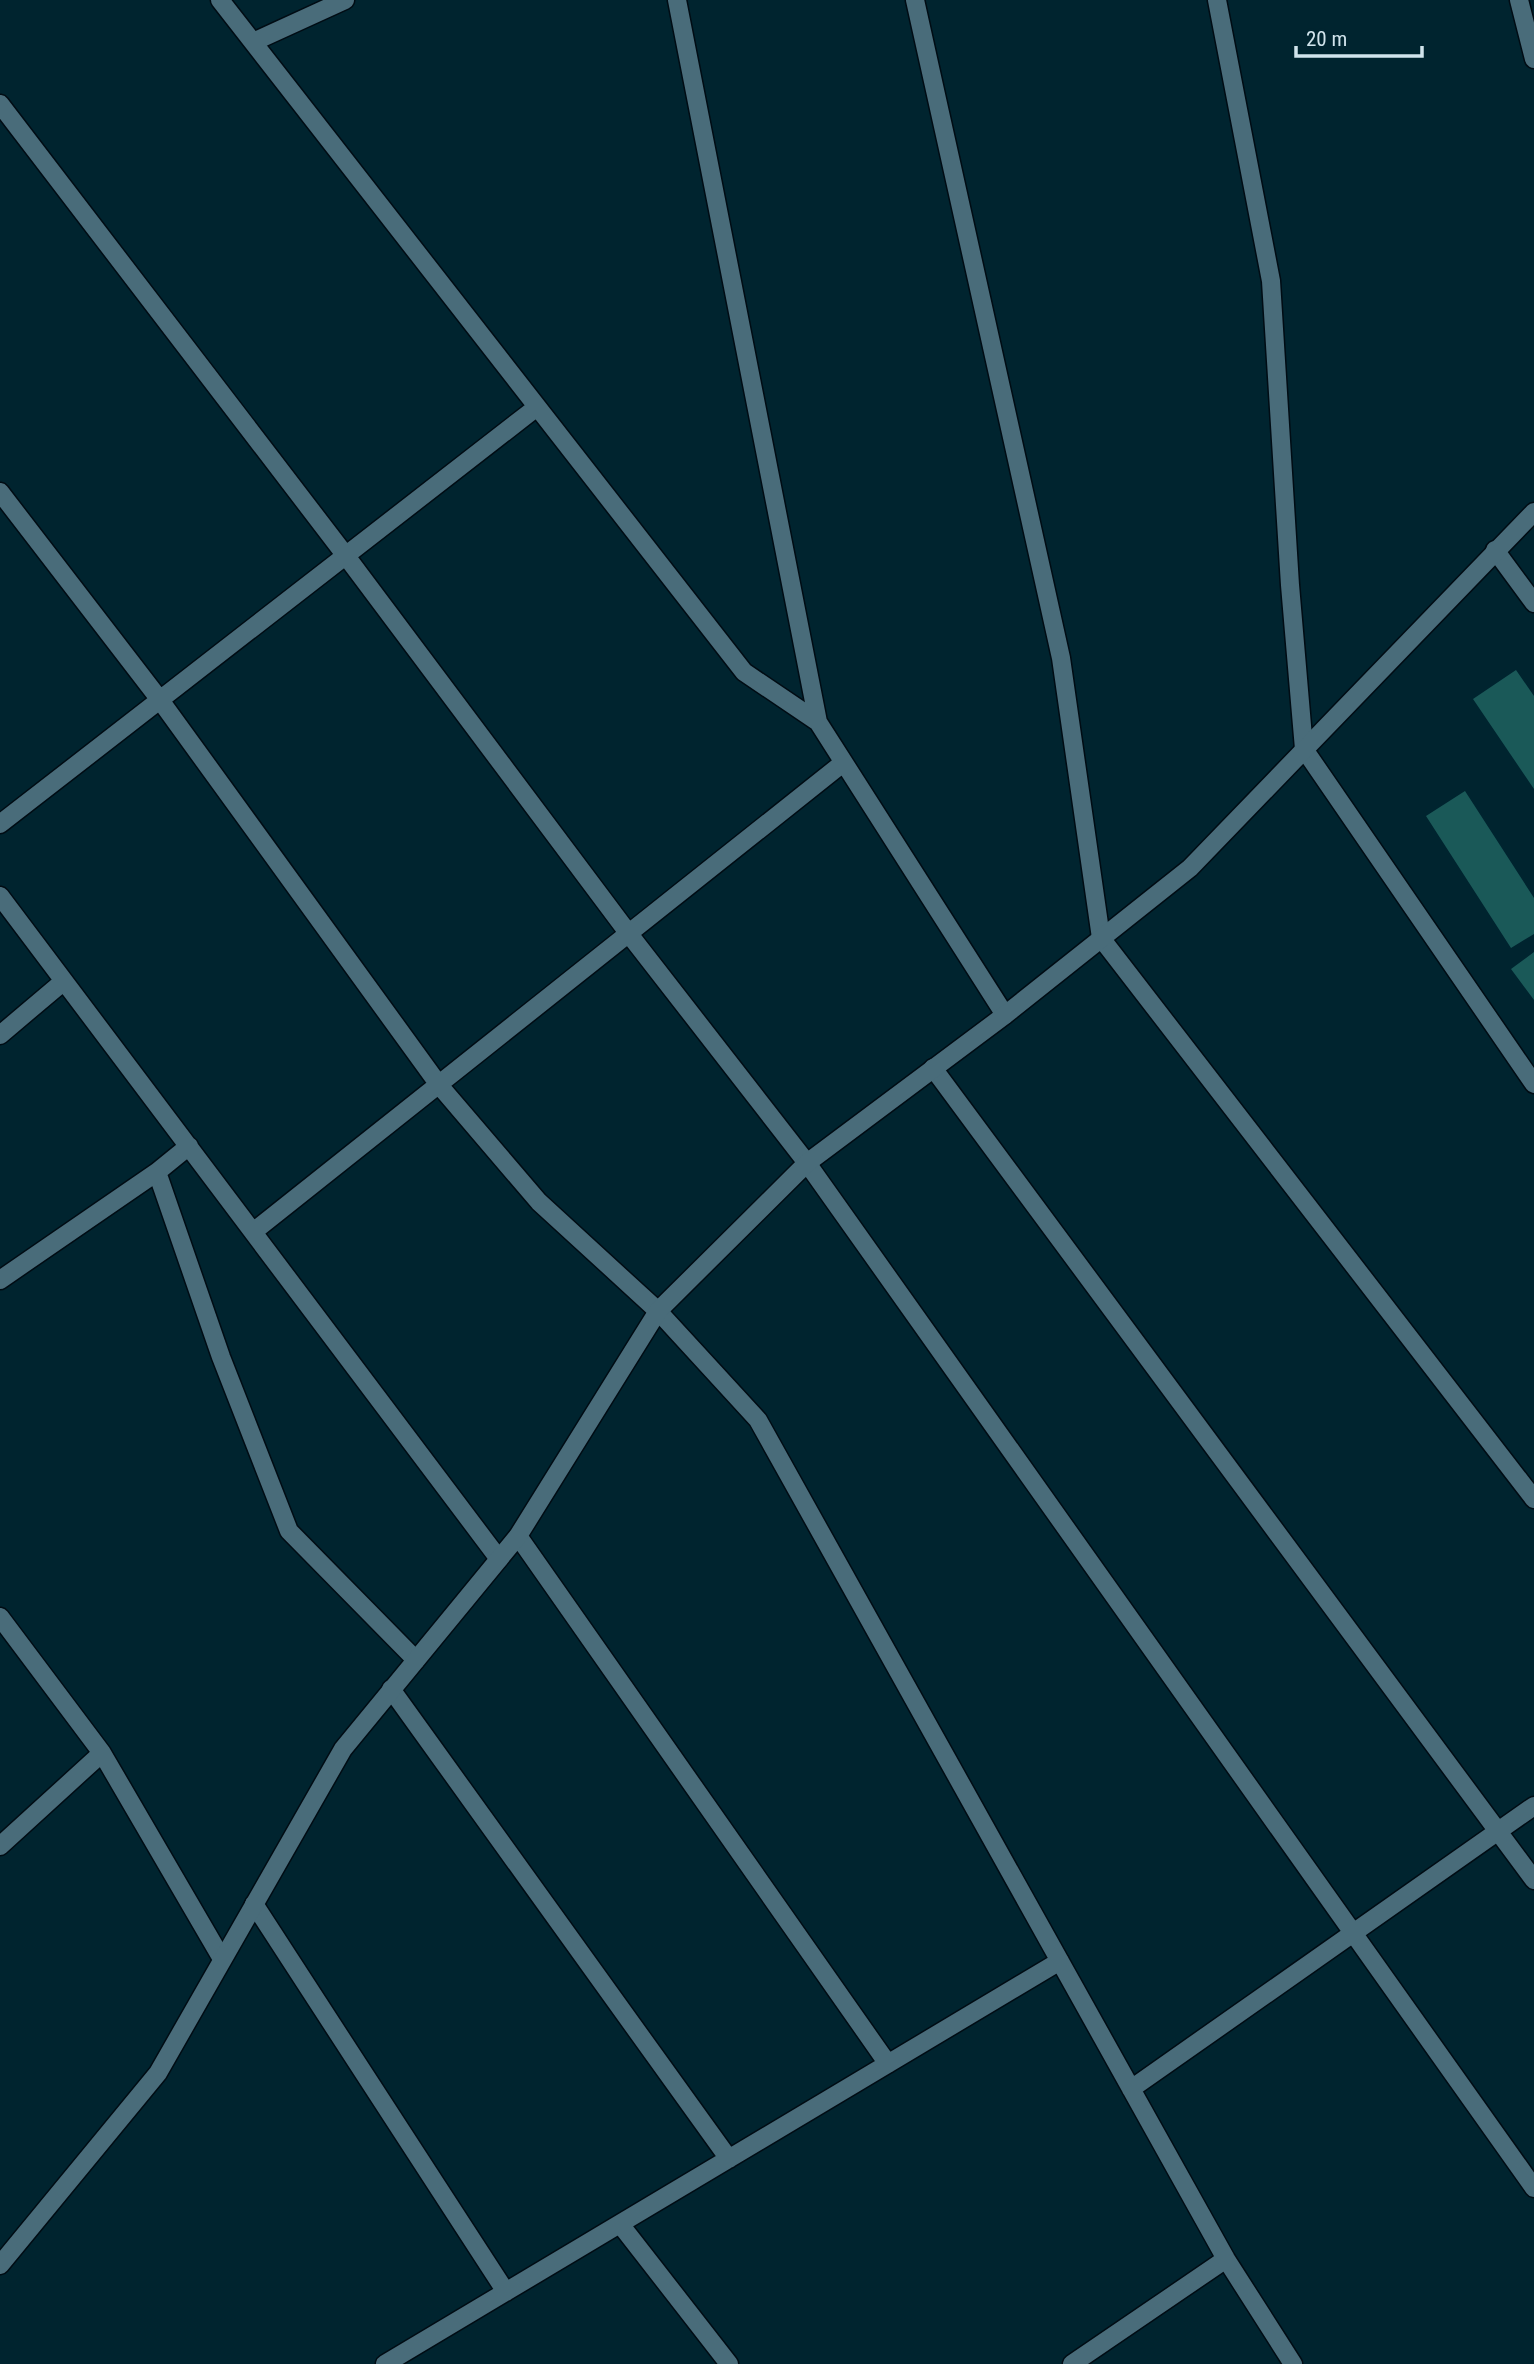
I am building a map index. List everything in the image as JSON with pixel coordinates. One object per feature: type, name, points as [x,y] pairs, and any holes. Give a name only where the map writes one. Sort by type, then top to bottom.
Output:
[{"type":"street","points":[[220,0],[744,672],[818,722]]},
{"type":"street","points":[[253,42],[345,0]]},
{"type":"street","points":[[677,0],[818,722],[1004,1015]]},
{"type":"street","points":[[915,0],[1061,658],[1101,938],[1534,1499]]},
{"type":"street","points":[[1217,0],[1271,281],[1290,585],[1304,749],[1534,1084]]},
{"type":"street","points":[[1519,0],[1534,59]]},
{"type":"street","points":[[0,104],[346,556],[629,934],[807,1163],[1534,2188]]},
{"type":"street","points":[[0,824],[537,407]]},
{"type":"street","points":[[0,492],[160,700],[439,1085],[540,1202],[658,1311],[758,1420],[1226,2259],[1293,2364]]},
{"type":"street","points":[[0,2264],[158,2073],[343,1749],[518,1536],[658,1311],[807,1163],[1004,1015],[1190,868],[1534,512]]},
{"type":"street","points":[[1495,550],[1534,603]]},
{"type":"street","points":[[253,1233],[843,763]]},
{"type":"street","points":[[0,896],[499,1559]]},
{"type":"street","points":[[0,1035],[64,981]]},
{"type":"street","points":[[933,1068],[1534,1880]]},
{"type":"street","points":[[0,1280],[157,1172],[189,1146]]},
{"type":"street","points":[[157,1172],[221,1357],[289,1531],[415,1660]]},
{"type":"street","points":[[518,1536],[888,2064]]},
{"type":"street","points":[[3,1626],[102,1753],[222,1959]]},
{"type":"street","points":[[391,1689],[729,2159]]},
{"type":"street","points":[[0,1846],[102,1753]]},
{"type":"street","points":[[1131,2089],[1534,1806]]},
{"type":"street","points":[[254,1904],[506,2292]]},
{"type":"street","points":[[385,2364],[1060,1961]]},
{"type":"street","points":[[620,2224],[729,2364]]},
{"type":"street","points":[[1072,2364],[1226,2259]]},
{"type":"building","points":[[1516,670],[1534,696],[1534,789],[1473,699]]},
{"type":"building","points":[[1465,791],[1534,898],[1534,934],[1511,948],[1426,816]]},
{"type":"building","points":[[1534,952],[1534,1000],[1511,969]]}]
